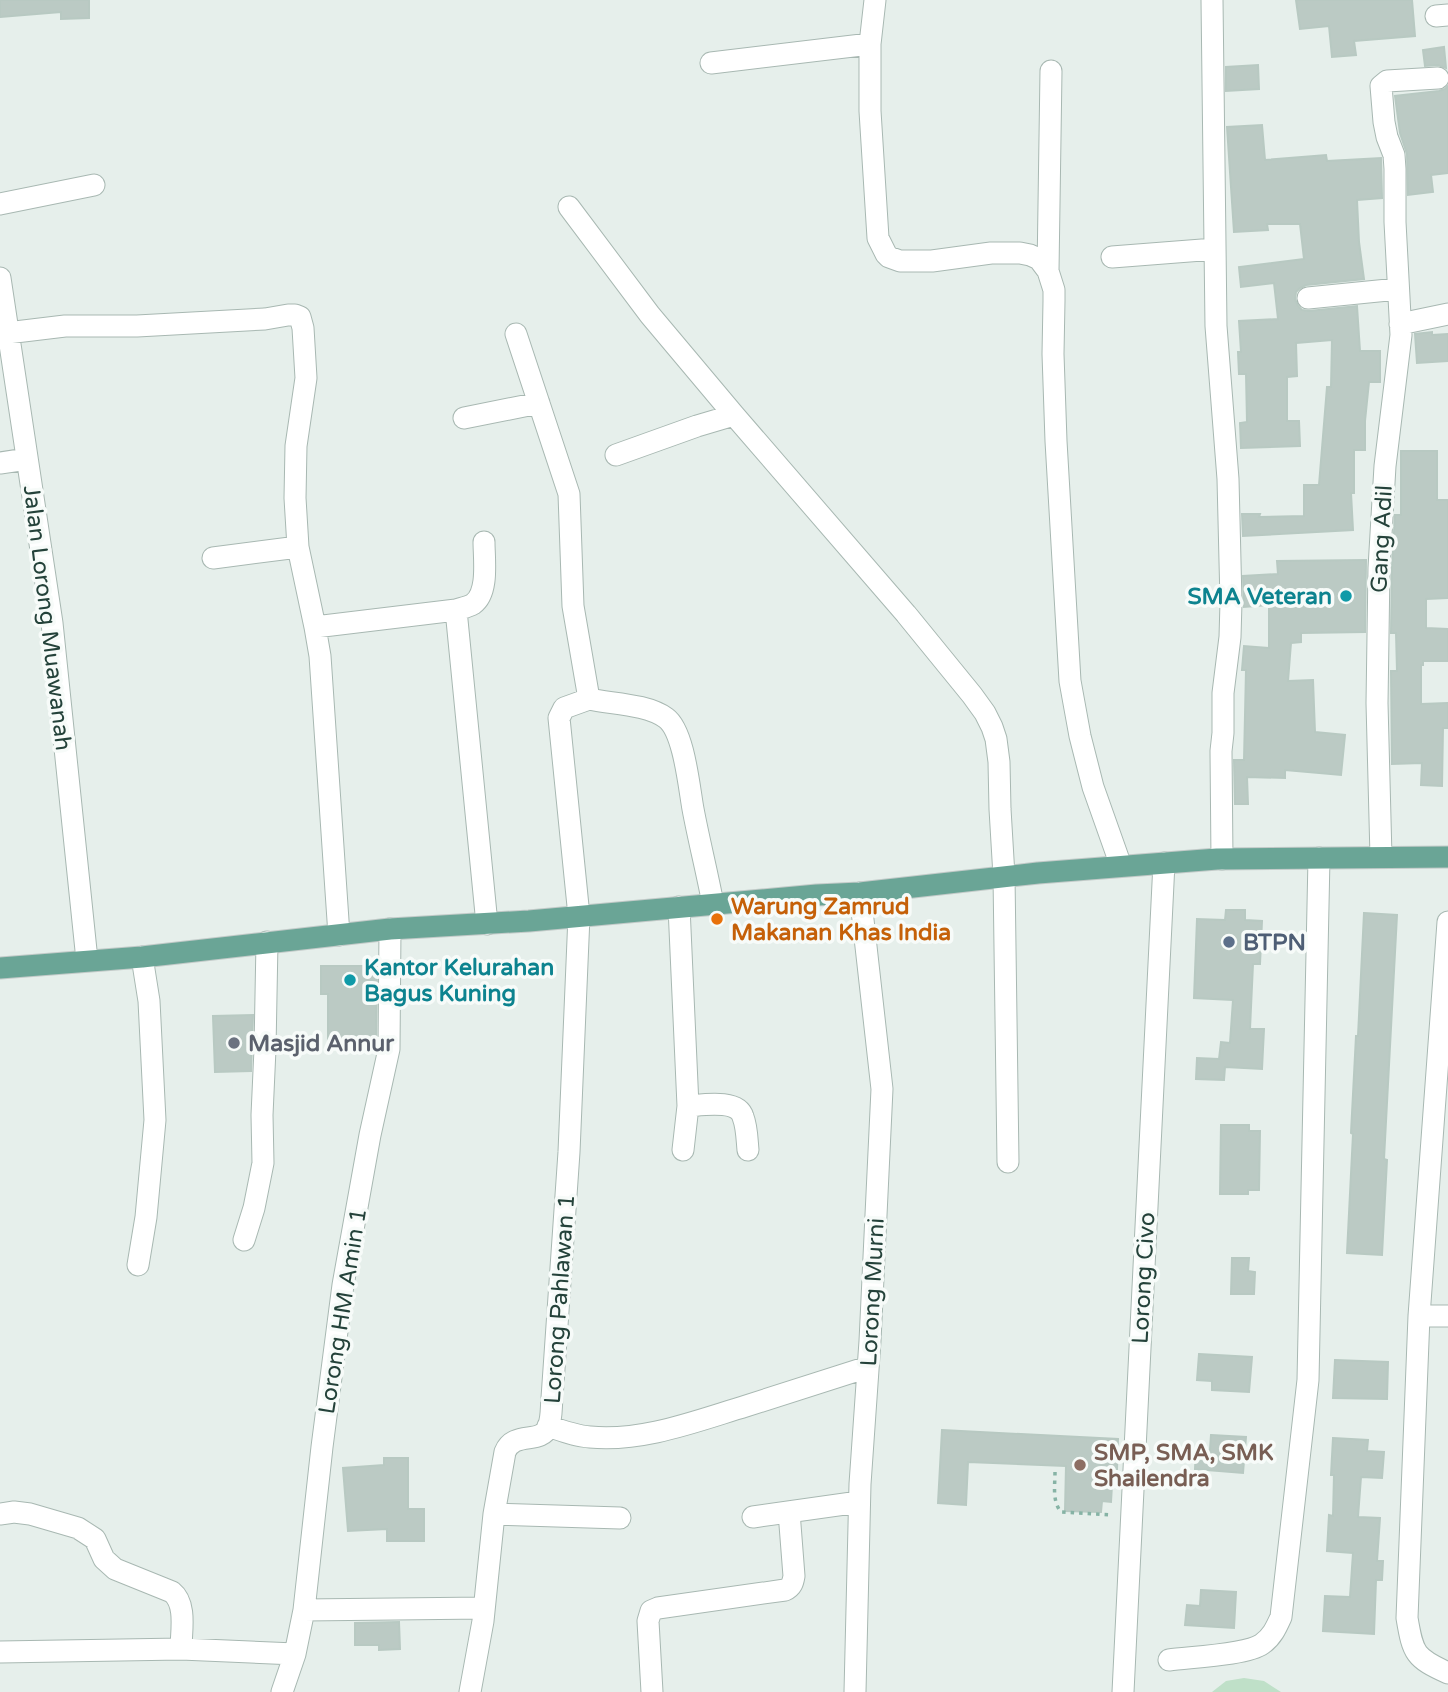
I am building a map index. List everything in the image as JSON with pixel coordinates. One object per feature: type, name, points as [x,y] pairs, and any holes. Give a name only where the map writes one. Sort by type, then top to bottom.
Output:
[{"type":"main road","points":[[0,968],[142,957],[390,929],[487,924],[860,893],[1121,866],[1222,859],[1448,857]]},
{"type":"street","points":[[886,0],[876,0],[870,44],[870,111],[878,238],[886,254],[894,260],[909,262],[991,253],[1030,254],[1039,259],[1048,271]]},
{"type":"street","points":[[1212,0],[1216,326],[1228,479],[1231,601],[1230,637],[1223,693],[1222,859]]},
{"type":"street","points":[[711,63],[870,44]]},
{"type":"street","points":[[1051,71],[1048,271],[1054,290],[1056,441],[1070,681],[1093,787],[1121,866]]},
{"type":"street","name":"Gang Adil","points":[[1381,857],[1377,702],[1379,568],[1385,466],[1401,335],[1394,155],[1384,122],[1381,86],[1393,79],[1438,78]]},
{"type":"street","points":[[0,204],[94,185]]},
{"type":"street","points":[[569,207],[650,315],[906,614],[985,713],[992,727],[998,749],[1004,876],[1008,1162]]},
{"type":"street","points":[[1112,257],[1215,249]]},
{"type":"street","name":"Jalan Lorong Muawanah","points":[[0,278],[52,623],[87,960]]},
{"type":"street","points":[[1308,298],[1398,289]]},
{"type":"street","points":[[1400,324],[1448,314]]},
{"type":"street","points":[[7,333],[65,326],[138,326],[298,316],[303,328],[306,377],[296,446],[298,547],[321,667],[339,935]]},
{"type":"street","points":[[516,334],[569,494],[573,606],[589,699],[657,712],[671,722],[687,769],[713,904]]},
{"type":"street","points":[[464,418],[539,403]]},
{"type":"street","points":[[616,456],[734,415]]},
{"type":"street","points":[[0,464],[27,459]]},
{"type":"street","points":[[315,627],[456,610],[475,603],[481,595],[485,574],[484,542]]},
{"type":"street","points":[[213,558],[298,547]]},
{"type":"street","points":[[456,610],[487,924]]},
{"type":"street","name":"Lorong Pahlawan 1","points":[[470,1692],[484,1608],[494,1514],[507,1447],[513,1441],[542,1434],[548,1426],[556,1353],[569,1152],[579,916],[559,725],[560,713],[564,708],[589,699]]},
{"type":"street","points":[[1169,1660],[1246,1651],[1260,1646],[1272,1635],[1281,1618],[1308,1380],[1320,858]]},
{"type":"street","name":"Lorong Civo","points":[[1123,1692],[1164,863]]},
{"type":"street","name":"Lorong Murni","points":[[855,1692],[859,1503],[881,1089],[860,893]]},
{"type":"street","points":[[679,907],[688,1106],[683,1150]]},
{"type":"street","points":[[1448,922],[1419,1316],[1407,1618],[1411,1641],[1419,1657],[1448,1673]]},
{"type":"street","name":"Lorong HM Amin 1","points":[[282,1692],[295,1654],[304,1610],[321,1447],[343,1284],[370,1135],[389,1049],[390,929]]},
{"type":"street","points":[[244,1240],[263,1163],[267,942]]},
{"type":"street","points":[[138,1265],[146,1217],[155,1120],[149,1001],[142,957]]},
{"type":"street","points":[[688,1106],[719,1104],[737,1108],[743,1115],[748,1150]]},
{"type":"street","points":[[1419,1316],[1448,1316]]},
{"type":"street","points":[[548,1426],[588,1437],[643,1435],[690,1423],[868,1367]]},
{"type":"street","points":[[753,1517],[859,1503]]},
{"type":"street","points":[[652,1692],[648,1621],[651,1611],[789,1588],[794,1576],[789,1512]]},
{"type":"street","points":[[0,1514],[30,1514],[78,1528],[95,1539],[104,1559],[115,1569],[172,1592],[181,1604],[181,1649]]},
{"type":"street","points":[[494,1514],[620,1518]]},
{"type":"street","points":[[304,1610],[484,1608]]},
{"type":"street","points":[[0,1652],[181,1649],[295,1654]]},
{"type":"path","points":[[1055,1472],[1055,1501],[1060,1512],[1131,1514]]},
{"type":"green space","points":[[1244,1678],[1264,1681],[1281,1692],[1212,1692],[1226,1681]]},
{"type":"building","points":[[0,0],[89,0],[89,18],[61,19],[61,12],[0,17]]},
{"type":"building","points":[[1296,0],[1412,0],[1415,36],[1354,41],[1356,55],[1332,57],[1329,26],[1300,29]]},
{"type":"building","points":[[1444,47],[1446,68],[1438,65],[1425,66],[1423,50]]},
{"type":"building","points":[[1258,65],[1259,89],[1226,91],[1226,67]]},
{"type":"building","points":[[1448,86],[1448,173],[1431,175],[1433,192],[1408,195],[1407,154],[1400,133],[1395,96],[1439,91]]},
{"type":"building","points":[[1262,125],[1265,160],[1326,155],[1327,161],[1381,158],[1382,198],[1357,200],[1364,279],[1306,285],[1296,292],[1295,299],[1302,310],[1309,311],[1357,306],[1360,351],[1380,351],[1380,382],[1369,382],[1365,450],[1354,450],[1354,493],[1351,493],[1353,530],[1243,536],[1242,514],[1260,514],[1259,517],[1304,516],[1304,485],[1319,485],[1327,387],[1331,387],[1332,340],[1296,343],[1297,376],[1287,377],[1287,421],[1299,421],[1300,446],[1241,448],[1240,423],[1247,422],[1246,374],[1239,374],[1239,321],[1278,319],[1274,283],[1241,287],[1239,267],[1304,259],[1300,224],[1267,224],[1268,230],[1234,232],[1227,127]]},
{"type":"building","points":[[1432,332],[1432,335],[1448,334],[1448,361],[1417,363],[1415,334]]},
{"type":"building","points":[[1401,451],[1437,451],[1437,500],[1448,500],[1448,598],[1426,599],[1426,628],[1448,629],[1448,661],[1423,661],[1421,665],[1421,704],[1448,703],[1448,728],[1443,728],[1442,786],[1421,785],[1422,763],[1392,764],[1391,671],[1397,671],[1396,633],[1391,633],[1392,568],[1395,515],[1401,515]]},
{"type":"building","points":[[1366,560],[1365,632],[1301,633],[1301,642],[1291,643],[1288,681],[1313,680],[1315,732],[1345,735],[1341,775],[1285,770],[1285,778],[1247,777],[1248,804],[1235,804],[1234,760],[1244,760],[1244,646],[1269,648],[1269,605],[1244,607],[1243,576],[1278,574],[1277,561]]},
{"type":"building","name":"BTPN","points":[[1226,910],[1245,910],[1245,920],[1262,921],[1260,964],[1253,964],[1250,1029],[1264,1029],[1262,1069],[1225,1067],[1224,1080],[1196,1079],[1197,1058],[1219,1059],[1221,1042],[1230,1043],[1233,1000],[1194,998],[1197,919],[1225,920]]},
{"type":"building","points":[[1364,913],[1397,915],[1384,1159],[1387,1160],[1382,1255],[1347,1253]]},
{"type":"building","points":[[321,966],[377,966],[376,1045],[328,1046],[328,994],[321,994]]},
{"type":"building","name":"Masjid Annur","points":[[253,1015],[251,1071],[215,1072],[213,1016]]},
{"type":"building","points":[[1221,1125],[1249,1125],[1249,1131],[1260,1131],[1259,1190],[1248,1190],[1248,1194],[1220,1194]]},
{"type":"building","points":[[1232,1258],[1249,1258],[1248,1271],[1255,1272],[1254,1294],[1231,1294]]},
{"type":"building","points":[[1199,1354],[1252,1357],[1249,1392],[1212,1390],[1212,1381],[1197,1380]]},
{"type":"building","points":[[1335,1360],[1388,1362],[1387,1399],[1333,1398]]},
{"type":"building","name":"SMP, SMA, SMK Shailendra","points":[[942,1430],[1118,1439],[1117,1469],[1113,1468],[1111,1502],[1102,1501],[1101,1512],[1065,1511],[1066,1466],[968,1462],[966,1505],[938,1503]]},
{"type":"building","points":[[1211,1435],[1246,1437],[1243,1473],[1195,1469],[1196,1449],[1210,1450]]},
{"type":"building","points":[[1333,1438],[1368,1440],[1367,1451],[1384,1452],[1382,1478],[1361,1477],[1358,1517],[1380,1518],[1377,1561],[1383,1561],[1382,1580],[1376,1580],[1374,1634],[1323,1631],[1325,1596],[1350,1597],[1353,1553],[1327,1551],[1329,1515],[1333,1516]]},
{"type":"building","points":[[384,1458],[408,1458],[408,1509],[424,1509],[424,1541],[387,1541],[387,1529],[348,1531],[343,1468],[384,1465]]},
{"type":"building","points":[[1201,1590],[1236,1592],[1234,1628],[1185,1625],[1187,1605],[1200,1606]]},
{"type":"building","points":[[399,1622],[400,1649],[379,1650],[379,1645],[355,1645],[355,1623]]},
{"type":"place","name":"SMA Veteran","points":[[1346,596]]},
{"type":"place","name":"Warung Zamrud Makanan Khas India","points":[[717,919]]},
{"type":"place","name":"BTPN","points":[[1229,942]]},
{"type":"place","name":"Kantor Kelurahan Bagus Kuning","points":[[350,980]]},
{"type":"place","name":"Masjid Annur","points":[[234,1043]]},
{"type":"place","name":"SMP, SMA, SMK Shailendra","points":[[1080,1465]]}]
